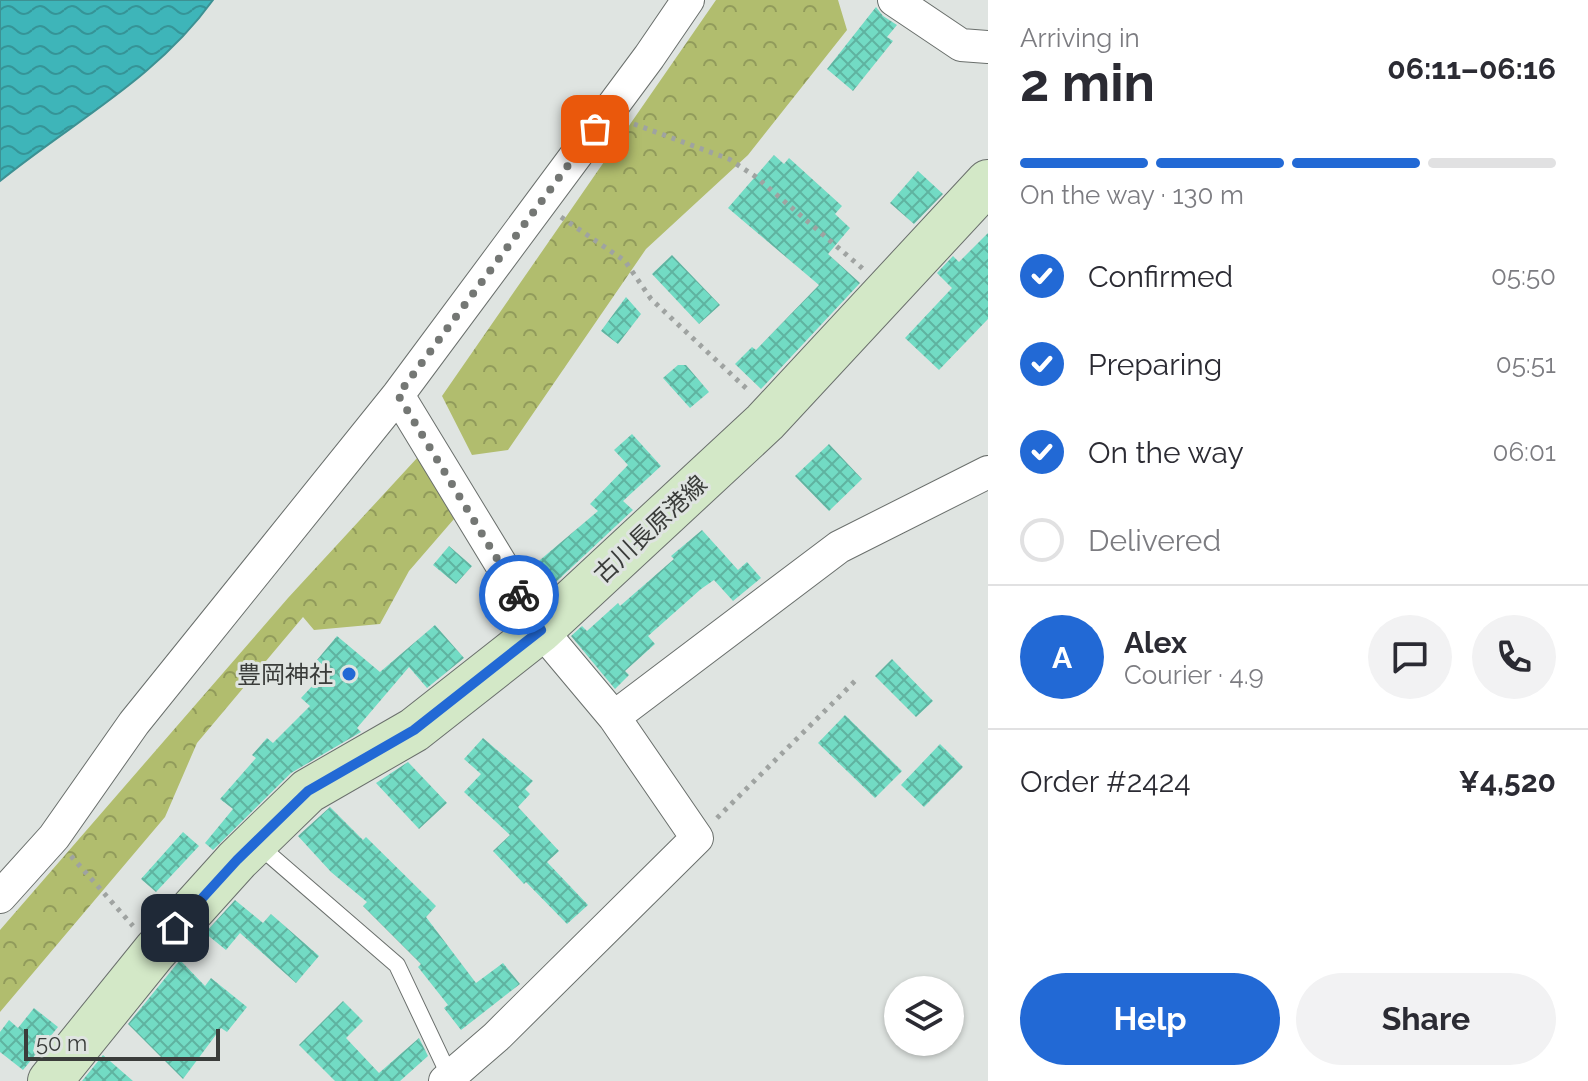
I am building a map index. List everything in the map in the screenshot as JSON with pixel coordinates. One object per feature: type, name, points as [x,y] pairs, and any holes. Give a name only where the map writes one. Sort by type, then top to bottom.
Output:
[{"type":"main road","name":"古川長原港線","points":[[50,1081],[155,951],[255,842],[308,791],[414,730],[541,630],[773,414],[988,182]]},
{"type":"street","points":[[0,897],[54,837],[134,723],[398,395],[688,0]]},
{"type":"street","points":[[894,0],[961,45],[988,47]]},
{"type":"street","points":[[398,395],[541,630],[614,717],[697,838],[496,1037],[448,1079]]},
{"type":"street","points":[[614,717],[839,547],[988,472]]},
{"type":"lane","points":[[255,842],[397,965],[448,1079]]},
{"type":"path","points":[[631,123],[729,159],[756,177],[888,290]]},
{"type":"path","points":[[550,209],[625,261],[651,299],[773,414]]},
{"type":"path","points":[[697,838],[856,680]]},
{"type":"path","points":[[54,837],[155,951]]},
{"type":"green space","points":[[716,0],[838,0],[847,30],[748,155],[646,249],[508,450],[472,455],[442,396]]},
{"type":"green space","points":[[418,457],[454,519],[409,571],[380,624],[314,630],[303,617],[197,743],[165,817],[0,1012],[0,930],[288,598]]},
{"type":"water","points":[[0,0],[213,0],[191,28],[140,76],[0,181]]},
{"type":"building","points":[[876,7],[897,25],[887,37],[893,41],[853,91],[827,69]]},
{"type":"building","points":[[774,155],[784,164],[789,158],[842,206],[835,214],[850,228],[828,254],[860,283],[761,389],[735,364],[752,347],[756,350],[819,285],[728,208]]},
{"type":"building","points":[[918,171],[943,194],[914,224],[890,203]]},
{"type":"building","points":[[988,233],[988,319],[939,370],[905,338],[952,288],[937,273],[953,256],[959,262]]},
{"type":"building","points":[[672,255],[720,305],[699,324],[652,274]]},
{"type":"building","points":[[626,297],[641,314],[618,344],[601,331]]},
{"type":"building","points":[[678,365],[686,365],[709,392],[690,408],[663,378]]},
{"type":"building","points":[[632,434],[661,466],[623,501],[633,510],[542,595],[527,571],[598,511],[590,504],[628,465],[614,450]]},
{"type":"building","points":[[829,444],[862,479],[829,511],[795,476]]},
{"type":"building","points":[[702,530],[738,570],[747,562],[761,578],[733,601],[714,580],[701,589],[648,636],[655,644],[625,671],[629,675],[615,689],[571,636],[582,626],[587,631],[618,603],[620,606]]},
{"type":"building","points":[[449,546],[472,566],[456,584],[433,565]]},
{"type":"building","points":[[435,625],[464,658],[427,688],[409,667],[357,728],[361,732],[291,773],[213,850],[205,843],[233,809],[220,799],[256,758],[252,755],[267,738],[273,743],[310,706],[301,698],[328,669],[317,660],[337,636],[380,672]]},
{"type":"building","points":[[892,659],[933,701],[916,717],[875,676]]},
{"type":"building","points":[[845,715],[902,771],[875,798],[818,743]]},
{"type":"building","points":[[483,738],[533,781],[525,789],[530,794],[518,807],[559,851],[547,862],[588,905],[567,924],[493,851],[510,835],[464,792],[481,774],[464,759]]},
{"type":"building","points":[[940,744],[963,767],[924,807],[901,785]]},
{"type":"building","points":[[408,762],[447,803],[419,829],[376,783]]},
{"type":"building","points":[[330,807],[363,840],[366,837],[436,906],[426,917],[476,983],[503,963],[520,984],[461,1030],[444,1008],[448,1005],[418,967],[421,964],[363,906],[367,902],[331,872],[298,836]]},
{"type":"building","points":[[183,832],[199,846],[156,892],[141,879]]},
{"type":"building","points":[[235,900],[263,923],[271,914],[319,956],[296,983],[240,933],[226,950],[205,933]]},
{"type":"building","points":[[180,960],[205,986],[211,978],[247,1007],[227,1032],[221,1028],[183,1079],[128,1024]]},
{"type":"building","points":[[343,1001],[363,1021],[346,1038],[379,1073],[419,1038],[428,1056],[400,1081],[335,1081],[299,1045]]},
{"type":"building","points":[[34,1008],[58,1027],[23,1070],[0,1052],[0,1032],[9,1020],[18,1028]]},
{"type":"building","points":[[103,1055],[133,1081],[82,1081]]},
{"type":"way so far","points":[[519,595],[398,395],[595,129]]},
{"type":"place","name":"豊岡神社","points":[[349,674]]},
{"type":"route","points":[[175,928],[237,860],[308,791],[414,730],[541,630],[519,595]]}]
